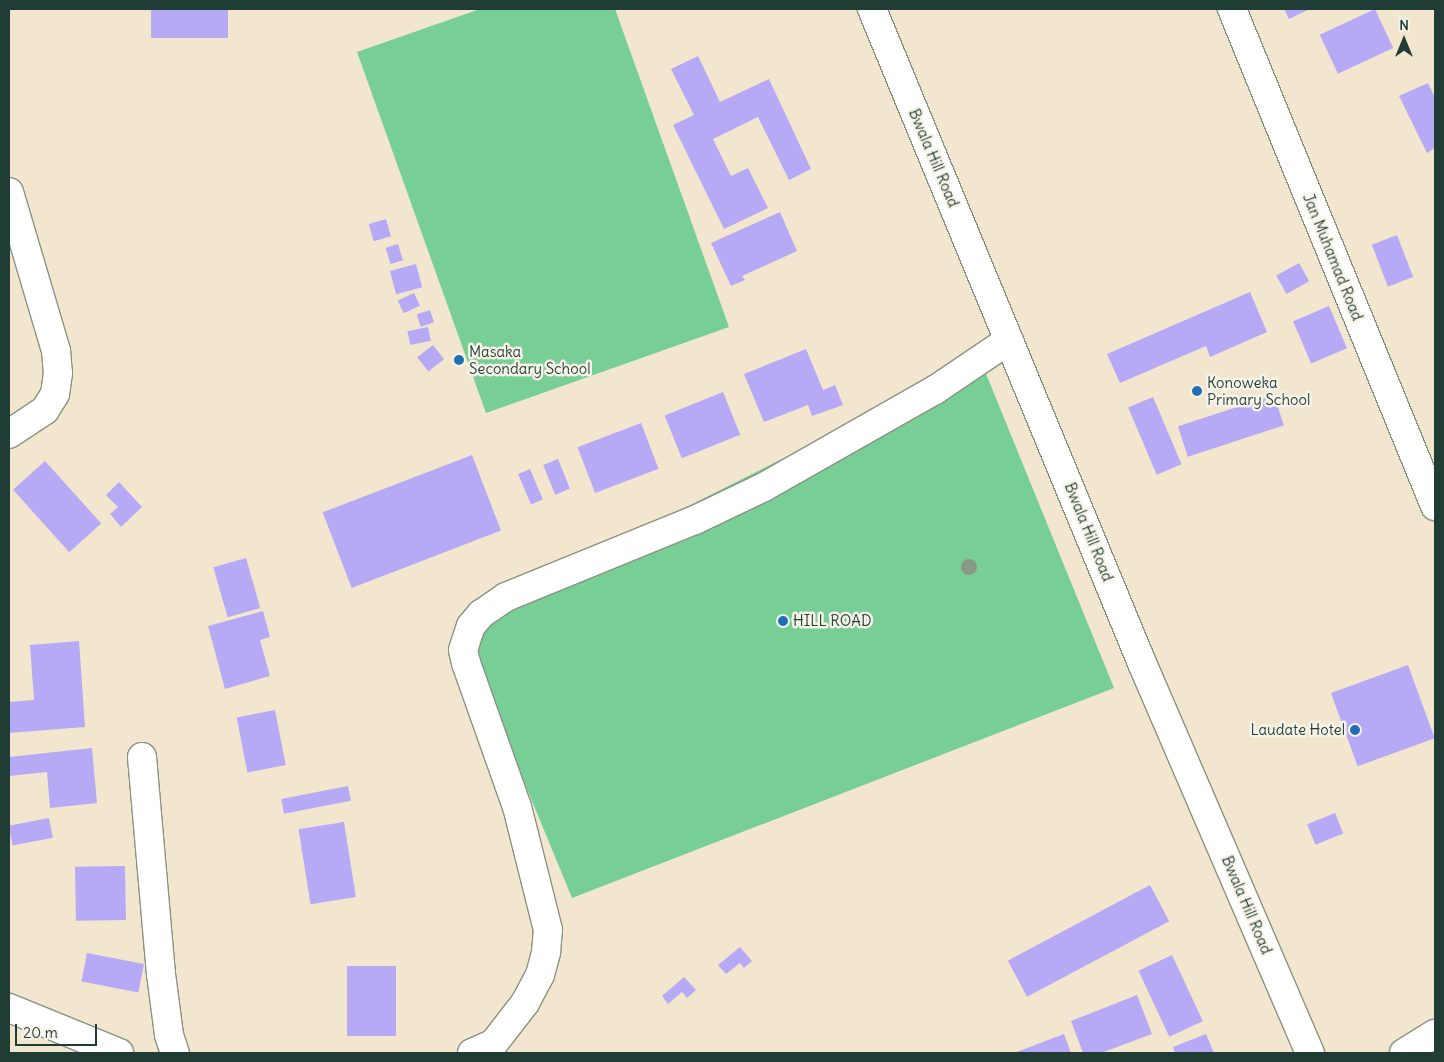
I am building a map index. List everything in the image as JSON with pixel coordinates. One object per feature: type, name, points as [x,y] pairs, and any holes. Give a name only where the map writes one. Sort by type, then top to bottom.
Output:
[{"type":"street","name":"Bwala Hill Road","points":[[872,9],[1142,663],[1310,1053]]},
{"type":"street","name":"Jan Muhamad Road","points":[[1232,9],[1435,506]]},
{"type":"street","points":[[9,192],[56,351],[58,374],[55,394],[45,410],[9,434]]},
{"type":"street","points":[[472,1053],[494,1043],[525,1003],[540,975],[548,930],[517,807],[466,663],[463,650],[471,626],[481,614],[506,597],[695,520],[764,487],[935,390],[1009,340]]},
{"type":"street","points":[[142,757],[161,974],[169,1035],[175,1053]]},
{"type":"street","points":[[9,1008],[119,1053]]},
{"type":"street","points":[[1404,1053],[1435,1034]]},
{"type":"green space","points":[[480,9],[615,9],[729,327],[486,413],[357,52]]},
{"type":"green space","name":"HILL ROAD","points":[[980,359],[1114,688],[572,898],[465,638],[494,604]]},
{"type":"building","points":[[151,9],[228,9],[228,38],[151,38]]},
{"type":"building","points":[[1284,9],[1310,9],[1289,19]]},
{"type":"building","points":[[1375,9],[1393,48],[1338,74],[1320,35]]},
{"type":"building","points":[[698,56],[720,102],[769,79],[811,169],[789,180],[758,117],[713,139],[731,176],[748,168],[768,208],[724,229],[673,125],[694,115],[671,69]]},
{"type":"building","points":[[1428,83],[1435,98],[1435,148],[1427,153],[1399,96]]},
{"type":"building","points":[[780,212],[797,251],[742,276],[745,280],[731,286],[711,243]]},
{"type":"building","points":[[386,219],[391,236],[374,241],[369,224]]},
{"type":"building","points":[[1397,235],[1413,277],[1388,287],[1372,245]]},
{"type":"building","points":[[398,244],[403,260],[391,264],[386,248]]},
{"type":"building","points":[[1299,263],[1309,281],[1286,294],[1276,276]]},
{"type":"building","points":[[416,264],[422,287],[396,294],[390,271]]},
{"type":"building","points":[[1250,292],[1267,332],[1210,357],[1206,346],[1120,383],[1107,354]]},
{"type":"building","points":[[414,293],[420,306],[404,313],[398,301]]},
{"type":"building","points":[[1329,306],[1347,348],[1311,364],[1293,321]]},
{"type":"building","points":[[430,310],[434,322],[421,327],[417,314]]},
{"type":"building","points":[[428,327],[431,341],[410,345],[407,331]]},
{"type":"building","points":[[433,345],[444,359],[428,371],[417,357]]},
{"type":"building","points":[[806,349],[823,390],[835,385],[843,405],[812,416],[808,405],[764,422],[744,374]]},
{"type":"building","points":[[723,392],[740,435],[682,458],[665,416]]},
{"type":"building","points":[[1274,395],[1284,425],[1188,457],[1178,426]]},
{"type":"building","points":[[1153,397],[1182,464],[1157,475],[1128,408]]},
{"type":"building","points":[[641,423],[659,469],[595,493],[578,447]]},
{"type":"building","points":[[472,455],[501,531],[352,588],[323,512]]},
{"type":"building","points":[[558,459],[570,489],[555,495],[543,465]]},
{"type":"building","points":[[45,461],[101,523],[69,552],[13,490]]},
{"type":"building","points":[[530,469],[543,499],[531,504],[518,474]]},
{"type":"building","points":[[119,482],[142,507],[121,527],[110,514],[118,507],[106,495]]},
{"type":"building","points":[[246,558],[260,608],[228,617],[213,567]]},
{"type":"building","points":[[263,611],[270,637],[260,640],[270,676],[225,689],[208,626]]},
{"type":"building","points":[[79,641],[85,727],[9,733],[9,702],[34,700],[30,645]]},
{"type":"building","points":[[1408,665],[1435,738],[1358,766],[1331,693]]},
{"type":"building","points":[[275,710],[286,765],[247,772],[237,717]]},
{"type":"building","points":[[92,748],[97,803],[50,808],[47,772],[9,776],[9,757]]},
{"type":"building","points":[[348,786],[351,801],[284,814],[281,799]]},
{"type":"building","points":[[1335,813],[1343,833],[1315,845],[1307,824]]},
{"type":"building","points":[[49,818],[53,838],[13,845],[9,826]]},
{"type":"building","points":[[344,822],[356,897],[310,904],[299,829]]},
{"type":"building","points":[[125,866],[126,920],[76,921],[75,867]]},
{"type":"building","points":[[1150,885],[1169,921],[1027,997],[1008,961]]},
{"type":"building","points":[[740,947],[752,961],[744,968],[740,963],[726,974],[718,965]]},
{"type":"building","points":[[87,953],[144,964],[138,993],[81,981]]},
{"type":"building","points":[[1172,955],[1203,1021],[1169,1037],[1138,971]]},
{"type":"building","points":[[347,966],[396,966],[396,1036],[347,1036]]},
{"type":"building","points":[[684,977],[696,990],[687,998],[682,992],[668,1004],[662,996]]},
{"type":"building","points":[[1137,995],[1152,1034],[1101,1053],[1083,1053],[1071,1021]]},
{"type":"building","points":[[1064,1034],[1071,1053],[1014,1053]]},
{"type":"building","points":[[1206,1034],[1214,1053],[1175,1053],[1173,1047]]},
{"type":"place","name":"Masaka Secondary School","points":[[459,360]]},
{"type":"place","name":"Konoweka Primary School","points":[[1197,391]]},
{"type":"place","name":"HILL ROAD","points":[[783,621]]},
{"type":"place","name":"Laudate Hotel","points":[[1355,730]]}]
